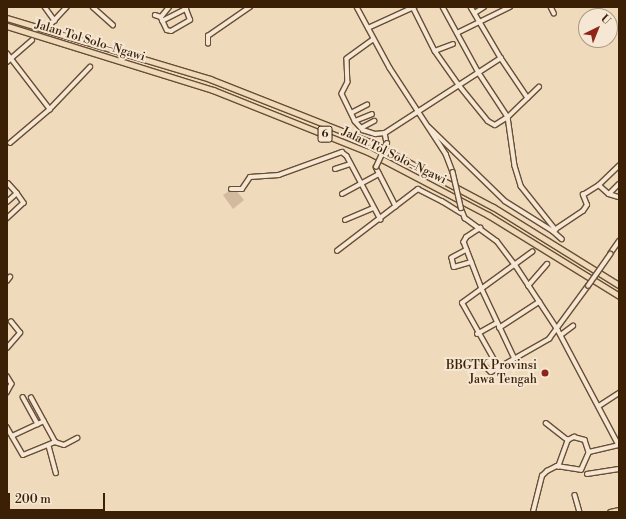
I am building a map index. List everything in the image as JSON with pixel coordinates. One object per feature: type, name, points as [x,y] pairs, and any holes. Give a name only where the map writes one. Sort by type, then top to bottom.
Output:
[{"type":"highway","name":"Jalan Tol Solo–Ngawi","points":[[7,18],[210,79],[370,142],[493,207],[619,285]]},
{"type":"highway","name":"Jalan Tol Solo–Ngawi","points":[[7,26],[213,90],[362,150],[488,215],[619,296]]},
{"type":"main road","points":[[610,512],[619,510]]},
{"type":"street","points":[[45,7],[55,21]]},
{"type":"street","points":[[51,24],[67,7]]},
{"type":"street","points":[[93,7],[113,25]]},
{"type":"street","points":[[162,19],[169,7]]},
{"type":"street","points":[[208,44],[208,36],[250,7]]},
{"type":"street","points":[[358,7],[373,40],[446,154],[453,172],[461,213]]},
{"type":"street","points":[[368,28],[414,7],[435,51],[458,85],[490,124],[498,125],[539,87]]},
{"type":"street","points":[[443,7],[479,73],[508,117],[515,166],[521,186],[554,231],[562,239]]},
{"type":"street","points":[[471,7],[501,58],[528,98]]},
{"type":"street","points":[[475,13],[484,7]]},
{"type":"street","points":[[457,33],[510,7]]},
{"type":"street","points":[[551,7],[554,13]]},
{"type":"street","points":[[155,15],[162,19],[169,31],[185,24],[190,20],[185,8],[162,19]]},
{"type":"street","points":[[7,62],[32,40]]},
{"type":"street","points":[[373,40],[358,49],[346,62],[348,82],[342,94],[355,121],[361,128],[375,134],[385,133],[501,58]]},
{"type":"street","points":[[435,51],[453,44]]},
{"type":"street","points":[[7,53],[50,109]]},
{"type":"street","points":[[10,143],[50,109],[90,67]]},
{"type":"street","points":[[351,112],[367,105]]},
{"type":"street","points":[[355,121],[372,114]]},
{"type":"street","points":[[361,128],[374,121]]},
{"type":"street","points":[[429,127],[505,201],[554,231]]},
{"type":"street","points":[[385,133],[387,143],[376,167],[396,206]]},
{"type":"street","points":[[231,189],[242,189],[250,177],[279,175],[340,152],[347,156],[373,208],[381,220]]},
{"type":"street","points":[[335,169],[350,164]]},
{"type":"street","points":[[554,231],[583,211],[587,205],[583,195],[599,185],[619,166]]},
{"type":"street","points":[[342,194],[380,174]]},
{"type":"street","points":[[7,183],[24,203],[7,219]]},
{"type":"street","points":[[609,194],[619,184]]},
{"type":"street","points":[[599,185],[609,194],[619,197]]},
{"type":"street","points":[[337,251],[381,220],[418,189],[442,200],[481,228],[497,241],[516,266],[558,330],[619,445],[589,452]]},
{"type":"street","points":[[7,202],[17,193]]},
{"type":"street","points":[[345,220],[373,208]]},
{"type":"street","points":[[481,228],[464,239],[471,262],[482,289],[499,328],[514,357]]},
{"type":"street","points":[[481,362],[490,372],[514,357],[549,339],[558,330],[619,241]]},
{"type":"street","points":[[467,250],[452,258],[454,267],[471,262]]},
{"type":"street","points":[[498,367],[478,334],[462,303],[516,266],[532,252]]},
{"type":"street","points":[[528,286],[547,264]]},
{"type":"street","points":[[7,281],[10,277]]},
{"type":"street","points":[[499,328],[539,302]]},
{"type":"street","points":[[7,348],[20,333],[11,322]]},
{"type":"street","points":[[478,334],[497,323]]},
{"type":"street","points":[[561,335],[573,326]]},
{"type":"street","points":[[7,376],[12,384],[7,393]]},
{"type":"street","points":[[599,406],[619,393]]},
{"type":"street","points":[[23,397],[38,424]]},
{"type":"street","points":[[31,398],[55,442],[64,445],[78,438]]},
{"type":"street","points":[[12,436],[44,421]]},
{"type":"street","points":[[546,423],[568,440]]},
{"type":"street","points":[[7,427],[23,455],[49,446],[55,442]]},
{"type":"street","points":[[533,512],[542,476],[550,469],[558,467],[581,470],[589,452],[585,440],[574,437],[568,440],[558,467]]},
{"type":"street","points":[[49,446],[56,473]]},
{"type":"street","points":[[587,474],[619,469]]},
{"type":"street","points":[[575,495],[580,512]]},
{"type":"shaded area","points":[[234,188],[244,200],[233,209],[223,195]]},
{"type":"tunnel","points":[[32,40],[51,24]]},
{"type":"place","name":"BBGTK Provinsi Jawa Tengah","points":[[545,373]]}]
